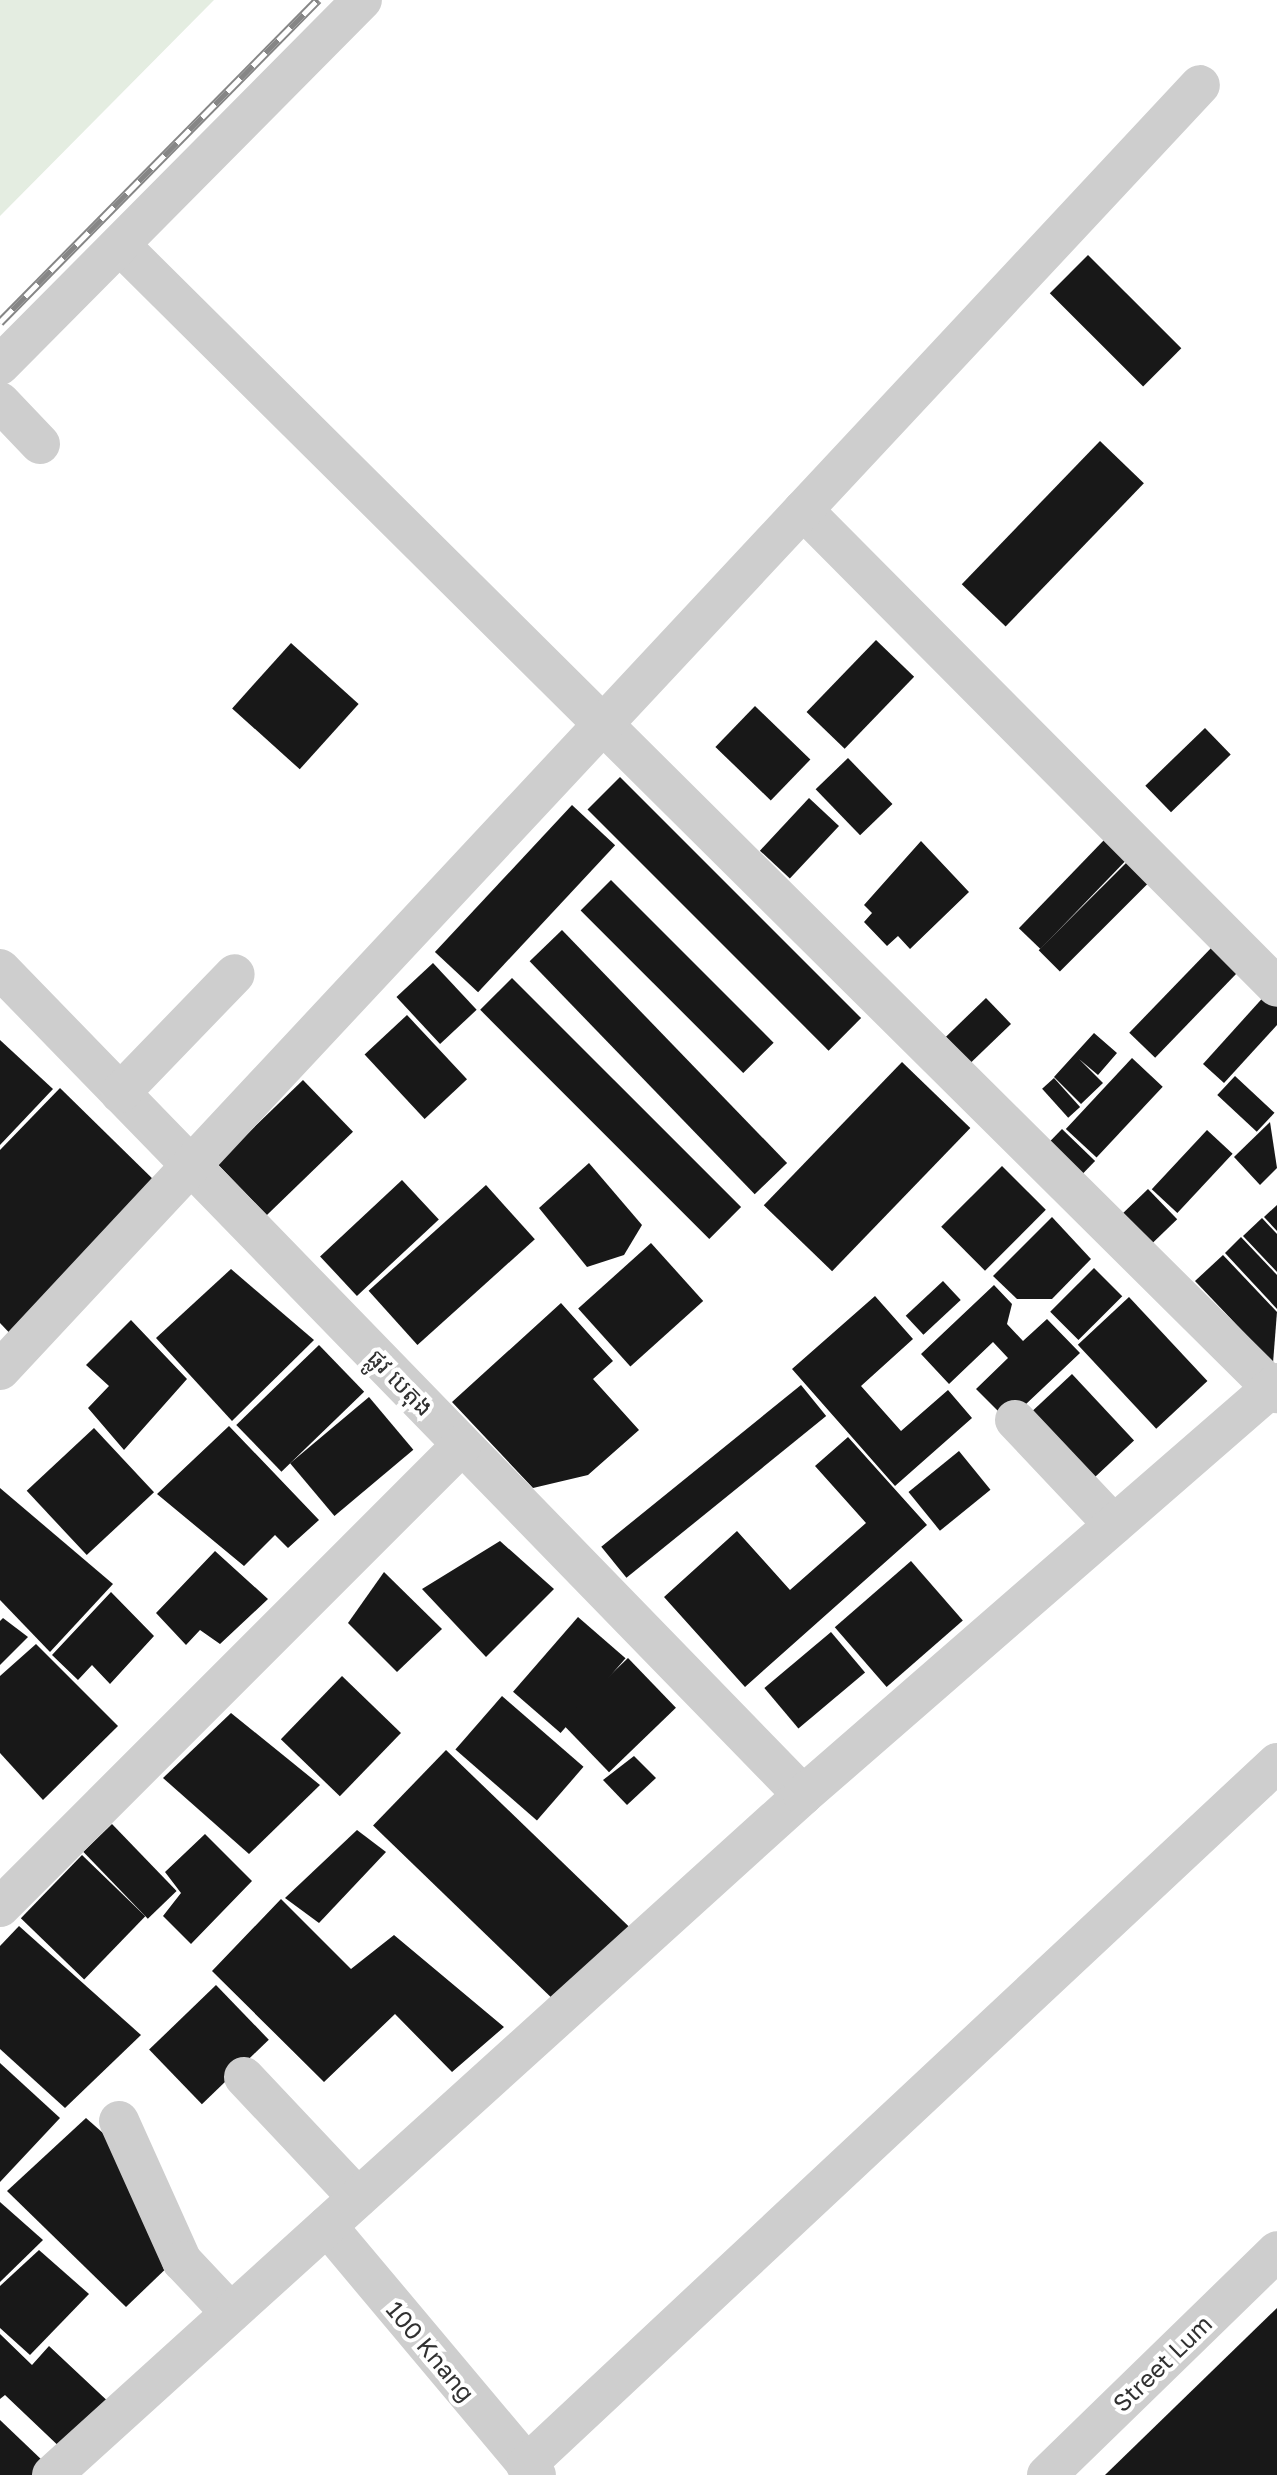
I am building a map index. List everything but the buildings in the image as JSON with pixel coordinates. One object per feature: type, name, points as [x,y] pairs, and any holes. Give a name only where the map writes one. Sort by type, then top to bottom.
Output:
[{"type":"street","points":[[0,365],[362,0]]},
{"type":"street","points":[[0,1370],[1200,85]]},
{"type":"street","points":[[52,2475],[803,1795],[1275,1388],[606,721],[120,245]]},
{"type":"street","points":[[0,402],[40,444]]},
{"type":"street","points":[[803,510],[1277,987]]},
{"type":"street","name":"ផ្លូវ បេតុង","points":[[0,969],[803,1795]]},
{"type":"street","points":[[120,1093],[235,974]]},
{"type":"street","points":[[1015,1420],[1114,1525]]},
{"type":"street","points":[[0,1907],[462,1445]]},
{"type":"street","points":[[531,2470],[1277,1763]]},
{"type":"street","points":[[244,2077],[358,2198]]},
{"type":"street","points":[[119,2121],[182,2261],[231,2313]]},
{"type":"street","name":"100 Knang","points":[[327,2226],[531,2470]]},
{"type":"street","name":"Street Lum","points":[[1047,2475],[1277,2251]]},
{"type":"shaded area","points":[[0,0],[214,0],[0,216]]},
{"type":"railway","points":[[0,322],[318,0]]}]
